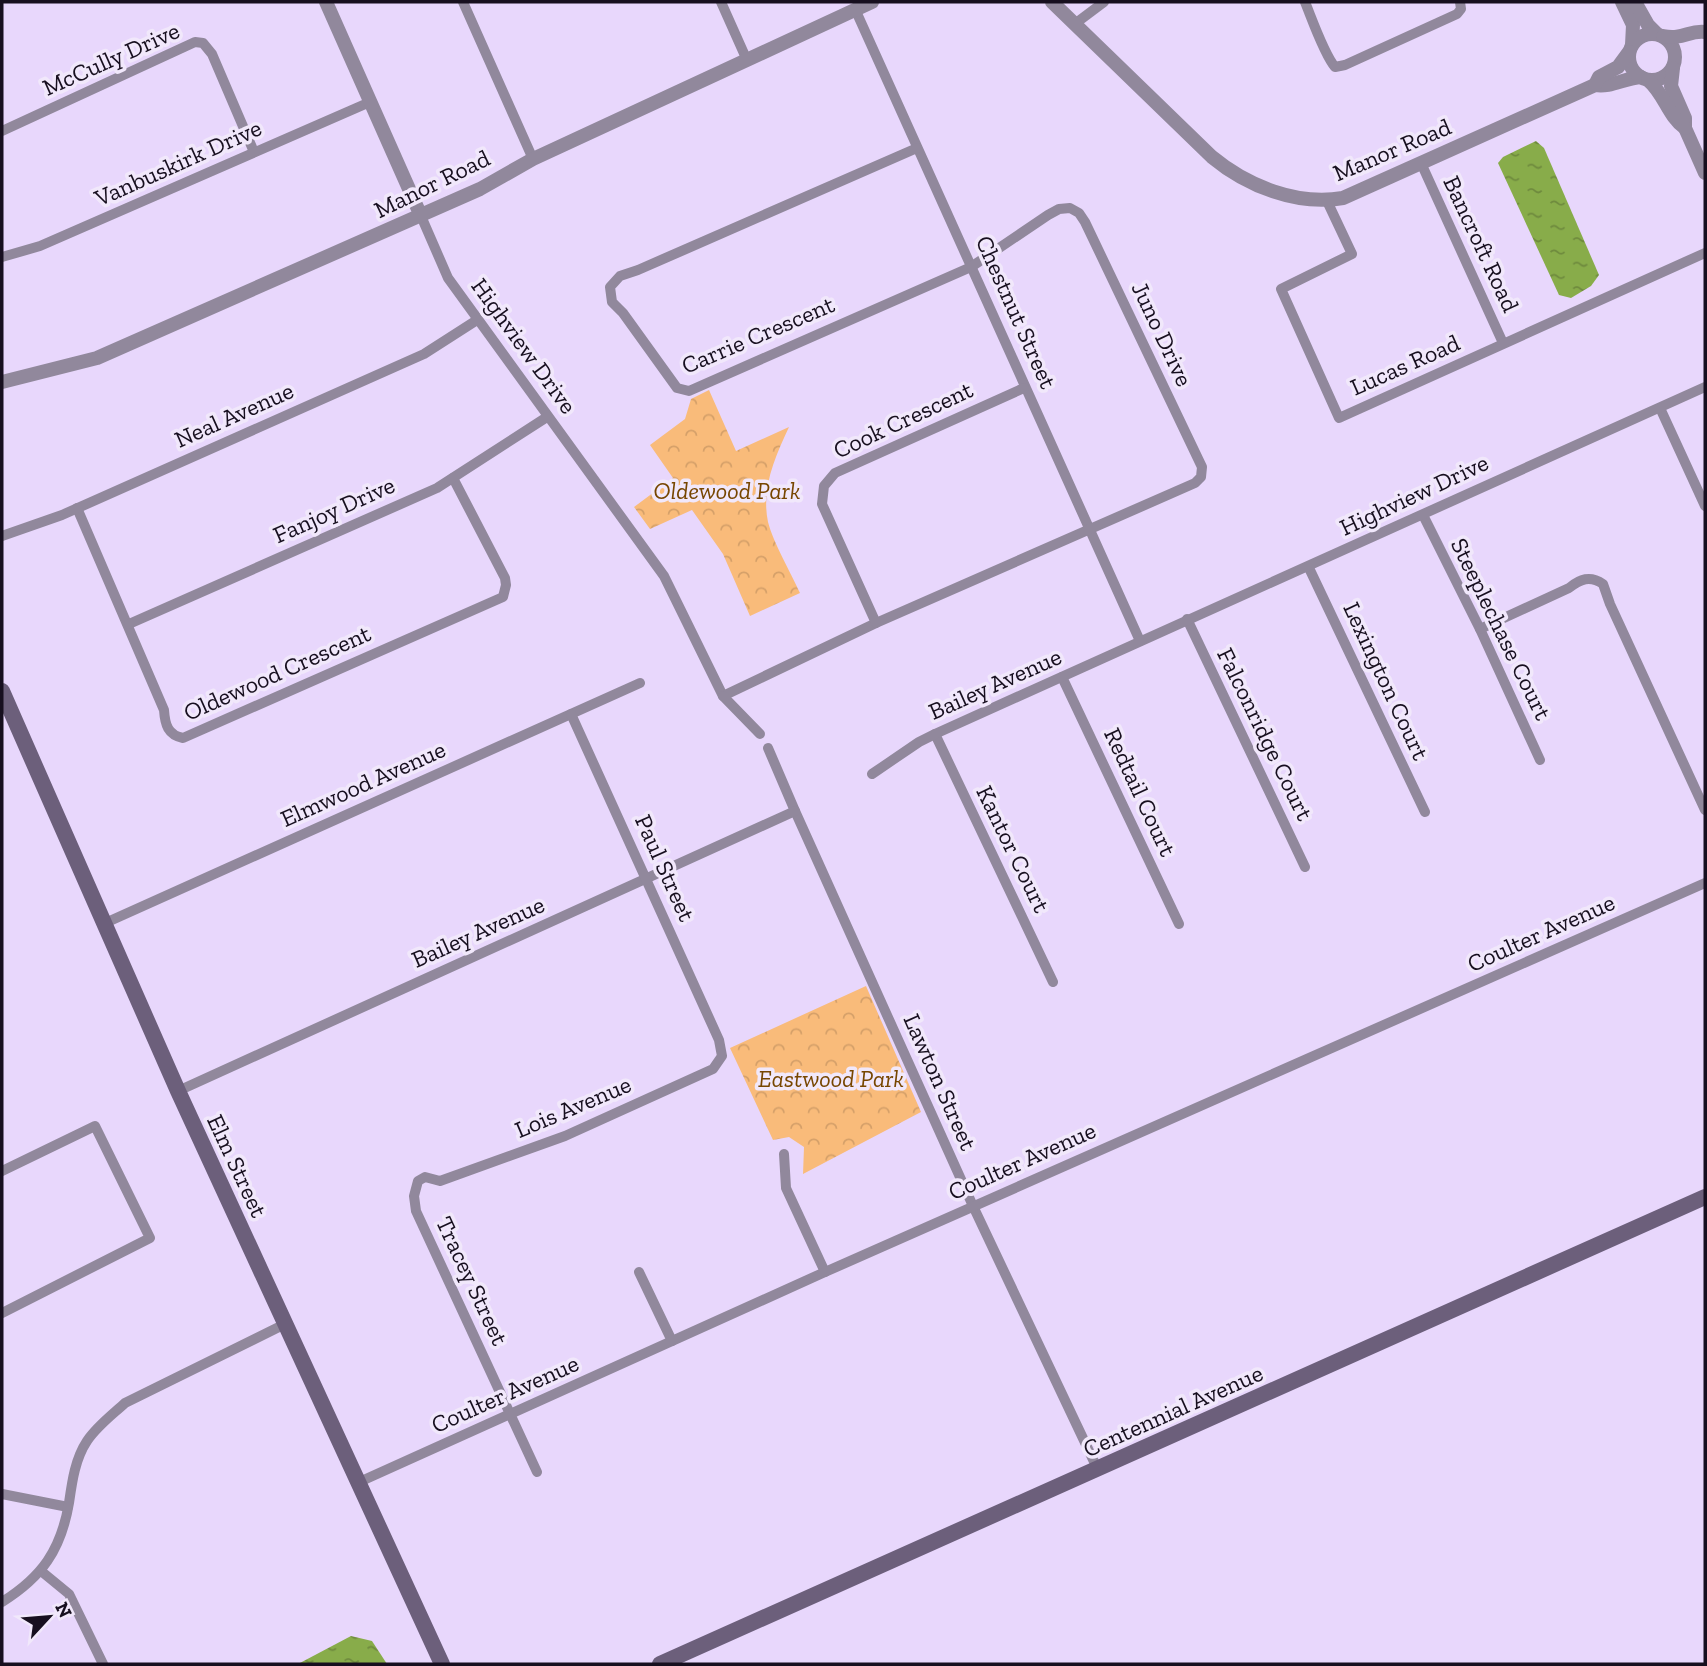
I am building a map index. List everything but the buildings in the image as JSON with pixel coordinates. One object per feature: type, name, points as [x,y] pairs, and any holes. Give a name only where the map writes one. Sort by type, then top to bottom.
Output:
[{"type":"main road","name":"Elm Street","points":[[2,691],[8,722],[103,924],[439,1662]]},
{"type":"main road","name":"Centennial Avenue","points":[[660,1664],[1705,1197]]},
{"type":"street","name":"Highview Drive","points":[[326,2],[448,278],[664,576],[723,696],[760,734]]},
{"type":"street","points":[[463,2],[533,159]]},
{"type":"street","points":[[721,2],[746,58]]},
{"type":"street","name":"Manor Road","points":[[2,382],[97,358],[480,190],[533,159],[854,6],[872,2]]},
{"type":"street","name":"Manor Road","points":[[1052,2],[1212,157],[1232,173],[1254,184],[1309,200],[1343,198],[1595,85],[1605,87],[1626,78],[1644,78]]},
{"type":"street","points":[[1076,23],[1104,2]]},
{"type":"street","points":[[1305,2],[1328,59],[1335,67],[1345,65],[1457,14],[1461,9],[1460,2]]},
{"type":"street","points":[[1622,2],[1633,25],[1631,66],[1660,92],[1676,122],[1685,128]]},
{"type":"street","points":[[1635,2],[1647,25],[1673,46],[1671,86],[1685,118],[1685,128],[1705,173]]},
{"type":"street","name":"Chestnut Street","points":[[854,6],[1024,388],[1140,640]]},
{"type":"street","points":[[1595,85],[1599,78],[1618,67],[1643,35],[1681,38],[1699,31],[1705,32],[1702,38],[1686,47],[1662,78],[1644,78]]},
{"type":"street","name":"McCully Drive","points":[[2,131],[195,42],[203,43],[212,54],[254,152]]},
{"type":"street","name":"Vanbuskirk Drive","points":[[2,257],[40,246],[370,102]]},
{"type":"street","name":"Carrie Crescent","points":[[917,148],[638,270],[620,275],[610,287],[612,302],[631,323],[677,388],[689,391],[971,267]]},
{"type":"street","name":"Bancroft Road","points":[[1421,163],[1503,343]]},
{"type":"street","name":"Lucas Road","points":[[1327,201],[1352,254],[1281,289],[1339,418],[1705,253]]},
{"type":"street","name":"Juno Drive","points":[[971,267],[1059,209],[1070,208],[1079,214],[1202,467],[1198,482],[1089,529]]},
{"type":"street","name":"Neal Avenue","points":[[2,536],[77,508],[424,354],[477,320]]},
{"type":"street","name":"Highview Drive","points":[[1140,640],[1309,568],[1705,387]]},
{"type":"street","name":"Cook Crescent","points":[[876,623],[822,504],[824,486],[835,473],[1024,388]]},
{"type":"street","points":[[1660,408],[1705,506]]},
{"type":"street","name":"Fanjoy Drive","points":[[129,624],[421,495],[453,478],[547,417]]},
{"type":"street","name":"Oldewood Crescent","points":[[77,508],[129,624],[164,710],[167,728],[171,733],[183,738],[480,606],[498,601],[506,592],[505,579],[453,478]]},
{"type":"street","name":"Steeplechase Court","points":[[1423,515],[1480,629],[1540,760]]},
{"type":"street","points":[[723,696],[876,623],[1089,529]]},
{"type":"street","name":"Lexington Court","points":[[1309,568],[1425,812]]},
{"type":"street","points":[[1480,629],[1581,580],[1589,578],[1603,584],[1609,604],[1705,810]]},
{"type":"street","name":"Falconridge Court","points":[[1187,619],[1306,867]]},
{"type":"street","name":"Bailey Avenue","points":[[873,774],[919,742],[1140,640]]},
{"type":"street","name":"Redtail Court","points":[[1062,677],[1179,924]]},
{"type":"street","name":"Elmwood Avenue","points":[[103,924],[640,682]]},
{"type":"street","name":"Paul Street","points":[[571,713],[719,1040]]},
{"type":"street","name":"Kantor Court","points":[[935,734],[1053,982]]},
{"type":"street","name":"Lawton Street","points":[[768,748],[973,1206],[1098,1470]]},
{"type":"street","name":"Bailey Avenue","points":[[177,1091],[794,811]]},
{"type":"street","name":"Coulter Avenue","points":[[357,1483],[973,1206],[1705,883]]},
{"type":"street","name":"Lois Avenue","points":[[418,1181],[425,1177],[440,1181],[565,1136],[713,1069],[722,1056],[719,1040]]},
{"type":"street","points":[[2,1171],[94,1126],[150,1238],[2,1313]]},
{"type":"street","points":[[784,1154],[786,1188],[825,1272]]},
{"type":"street","name":"Tracey Street","points":[[418,1181],[414,1196],[416,1210],[537,1472]]},
{"type":"street","points":[[639,1272],[672,1341]]},
{"type":"street","points":[[2,1602],[41,1571],[55,1551],[63,1529],[77,1461],[86,1442],[103,1422],[125,1403],[285,1324]]},
{"type":"street","points":[[2,1494],[68,1507]]},
{"type":"street","points":[[41,1571],[69,1594],[103,1664]]},
{"type":"green space","name":"Oldewood Park","points":[[709,390],[736,451],[789,427],[771,473],[766,509],[774,539],[800,593],[750,616],[723,554],[692,510],[650,529],[634,507],[673,478],[650,445],[685,419],[691,399]]},
{"type":"green space","name":"Eastwood Park","points":[[866,986],[921,1112],[803,1174],[804,1147],[789,1137],[773,1140],[730,1048]]},
{"type":"water","points":[[1536,141],[1544,148],[1599,275],[1591,286],[1571,298],[1559,295],[1498,163],[1503,157]]},
{"type":"water","points":[[351,1636],[372,1641],[387,1664],[298,1664]]}]
